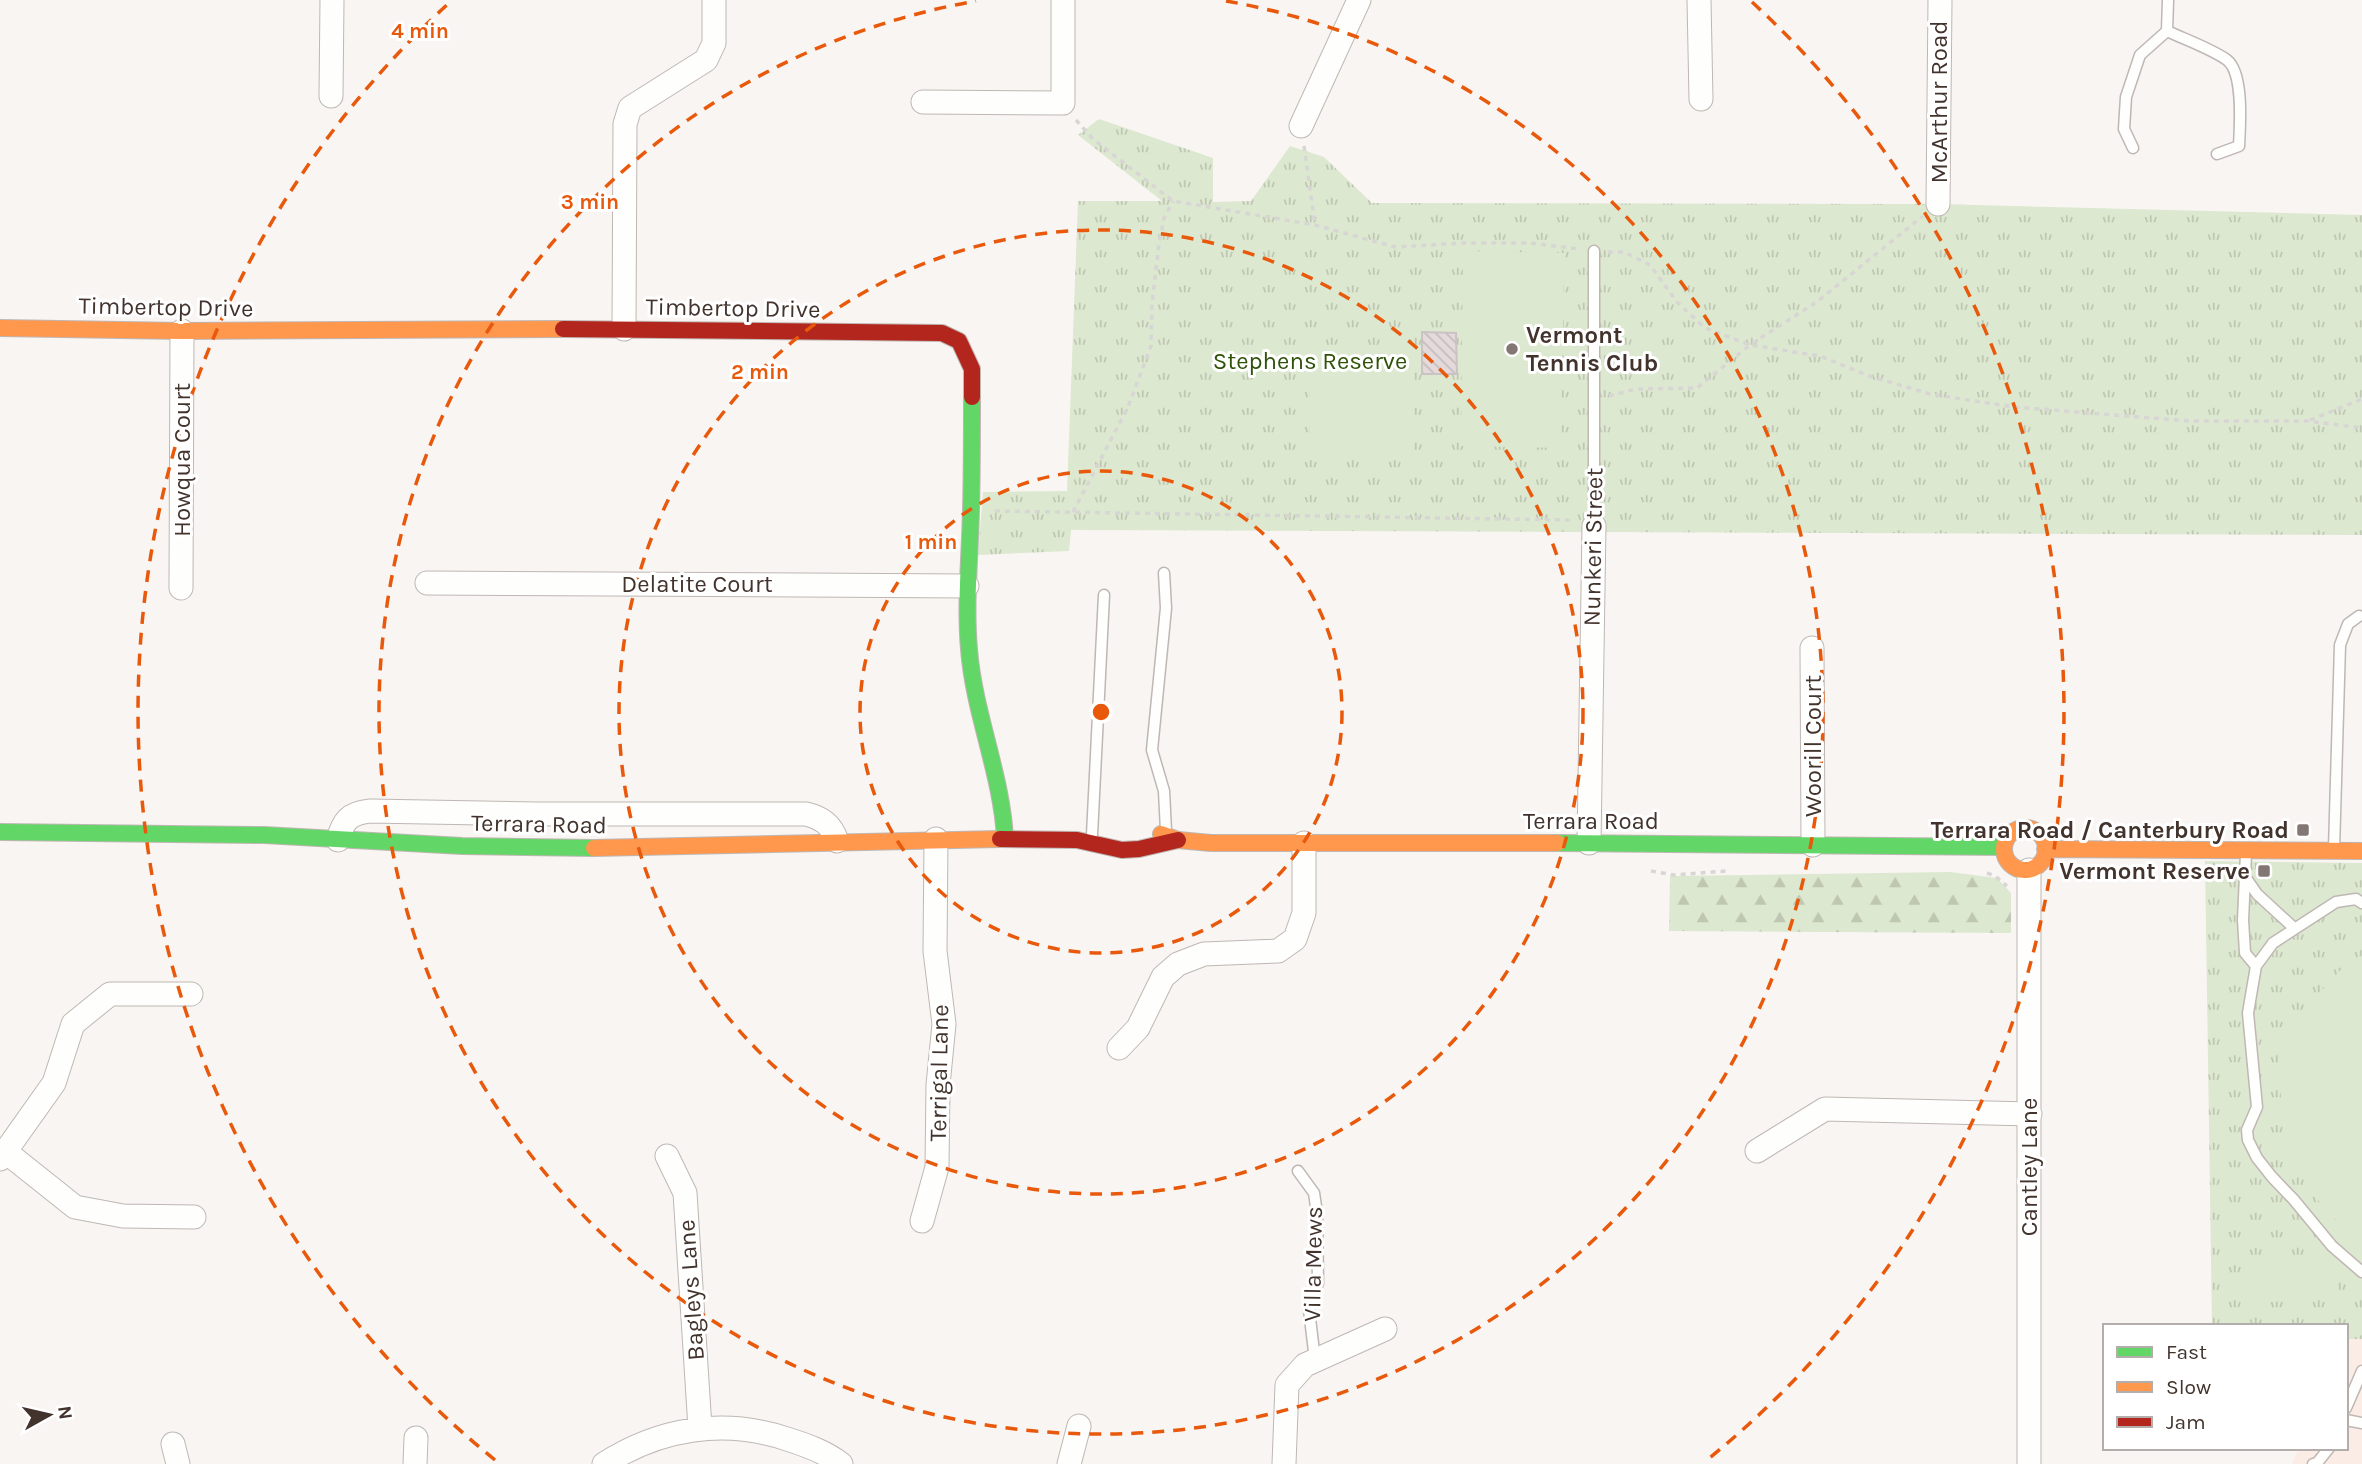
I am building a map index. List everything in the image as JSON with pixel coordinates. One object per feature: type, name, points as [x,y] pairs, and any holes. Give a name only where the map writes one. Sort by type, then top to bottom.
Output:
[{"type":"main road","name":"Timbertop Drive","points":[[0,328],[182,331],[624,329],[942,333],[959,341],[972,369],[971,511],[967,586],[969,652],[977,703],[1003,814],[1005,839]]},
{"type":"main road","points":[[2028,828],[2039,834],[2045,849],[2043,860],[2029,870],[2017,869],[2011,865],[2004,848],[2010,834],[2015,830],[2028,828]]},
{"type":"main road","name":"Terrara Road","points":[[1087,840],[1114,831]]},
{"type":"main road","name":"Terrara Road","points":[[1149,831],[1170,840]]},
{"type":"main road","name":"Terrara Road","points":[[0,832],[264,835],[461,846],[612,848],[1005,839],[1087,840],[1122,850],[1139,849],[1170,840],[2004,848]]},
{"type":"main road","points":[[2045,849],[2362,851]]},
{"type":"street","points":[[331,96],[332,0]]},
{"type":"street","points":[[624,329],[625,124],[630,108],[706,60],[714,43],[714,0]]},
{"type":"street","points":[[923,102],[1063,103],[1063,0]]},
{"type":"street","points":[[1301,127],[1359,0]]},
{"type":"street","points":[[1699,0],[1701,99]]},
{"type":"street","name":"McArthur Road","points":[[1938,204],[1940,0]]},
{"type":"street","name":"Howqua Court","points":[[181,588],[182,331]]},
{"type":"street","name":"Nunkeri Street","points":[[1589,843],[1594,520]]},
{"type":"street","name":"Delatite Court","points":[[428,583],[967,586]]},
{"type":"street","name":"Woorill Court","points":[[1812,648],[1813,845]]},
{"type":"street","points":[[338,840],[341,825],[348,817],[358,812],[370,811],[806,814],[818,817],[828,824],[837,841]]},
{"type":"street","name":"Terrigal Lane","points":[[922,1221],[937,1167],[938,1085],[944,1024],[935,951],[936,839]]},
{"type":"street","points":[[1119,1048],[1138,1028],[1164,977],[1178,964],[1204,954],[1278,951],[1295,939],[1304,913],[1304,843]]},
{"type":"street","name":"Cantley Lane","points":[[2029,870],[2029,1464]]},
{"type":"street","points":[[191,994],[110,994],[73,1024],[54,1083],[3,1155],[75,1207],[122,1216],[194,1217]]},
{"type":"street","points":[[1757,1151],[1825,1109],[2029,1114]]},
{"type":"street","name":"Bagleys Lane","points":[[667,1156],[685,1193],[700,1428]]},
{"type":"street","points":[[1284,1464],[1287,1385],[1305,1365],[1385,1329]]},
{"type":"street","points":[[1069,1464],[1079,1426]]},
{"type":"street","points":[[604,1464],[652,1441],[700,1428],[736,1427],[804,1444],[841,1464]]},
{"type":"street","points":[[415,1438],[415,1464]]},
{"type":"lane","points":[[2133,148],[2124,129],[2126,97],[2140,55],[2167,31],[2168,0]]},
{"type":"lane","points":[[2167,31],[2228,61],[2234,72],[2241,108],[2239,145],[2217,154]]},
{"type":"lane","name":"Nunkeri Street","points":[[1594,251],[1594,520]]},
{"type":"lane","points":[[1164,573],[1166,608],[1152,750],[1164,791],[1170,840]]},
{"type":"lane","points":[[1087,840],[1104,595]]},
{"type":"lane","points":[[2334,851],[2340,645],[2348,624],[2359,616]]},
{"type":"lane","points":[[2246,851],[2243,920],[2245,953],[2256,966]]},
{"type":"lane","points":[[2246,878],[2257,894],[2294,928]]},
{"type":"lane","points":[[2362,904],[2356,899],[2336,902],[2273,943],[2256,966],[2248,1013],[2257,1107],[2247,1129],[2248,1140],[2257,1158],[2272,1177],[2332,1246],[2362,1272]]},
{"type":"lane","name":"Villa Mews","points":[[1298,1171],[1314,1193],[1317,1213],[1318,1283],[1309,1310],[1315,1361]]},
{"type":"lane","points":[[2348,1403],[2362,1371]]},
{"type":"lane","points":[[2313,1464],[2327,1450]]},
{"type":"path","points":[[1063,103],[1093,139],[1173,201],[1315,225],[1395,247],[1529,243],[1624,252],[1650,265],[1676,302],[1704,328],[1750,345],[1820,356],[1869,376],[1930,394],[2014,407],[2189,421],[2308,421],[2362,428]]},
{"type":"path","points":[[1301,127],[1315,225]]},
{"type":"path","points":[[1073,512],[1128,407],[1151,346],[1152,303],[1159,244],[1164,218],[1173,201]]},
{"type":"path","points":[[1594,405],[1608,396],[1636,389],[1697,388],[1750,345],[1818,301],[1938,204]]},
{"type":"path","points":[[2308,421],[2362,398]]},
{"type":"path","points":[[971,511],[1594,520]]},
{"type":"shaded area","points":[[2348,1339],[2362,1339],[2362,1464],[2292,1464],[2298,1450],[2348,1450]]},
{"type":"green space","name":"Stephens Reserve","points":[[1099,119],[1213,158],[1213,202],[1251,201],[1290,146],[1324,157],[1372,203],[1938,204],[2362,215],[2362,535],[1071,530],[1069,551],[978,555],[983,492],[1067,491],[1078,201],[1162,201],[1078,135]]},
{"type":"green space","name":"Vermont Tennis Club","points":[[1463,251],[1564,253],[1561,448],[1461,446]]},
{"type":"green space","points":[[1310,347],[1414,347],[1414,460],[1310,460]]},
{"type":"green space","points":[[2205,861],[2362,863],[2362,1339],[2348,1339],[2348,1324],[2212,1324]]},
{"type":"green space","points":[[1950,872],[1997,878],[2011,893],[2011,933],[1669,931],[1670,876]]},
{"type":"green space","points":[[2362,956],[2362,1243],[2322,1207],[2283,1137],[2279,1058],[2304,1009],[2351,959]]},
{"type":"green space","points":[[2337,1256],[2339,1299],[2248,1303],[2246,1260]]},
{"type":"building","points":[[1422,332],[1456,333],[1457,374],[1422,374]]},
{"type":"traffic: fast","points":[[972,397],[969,649],[976,697],[999,791],[1005,839]]},
{"type":"traffic: fast","points":[[0,832],[264,835],[462,846],[594,848]]},
{"type":"traffic: fast","points":[[1557,843],[2004,847]]},
{"type":"traffic: slow","points":[[0,328],[182,331],[563,329]]},
{"type":"traffic: slow","points":[[2025,828],[2040,834],[2046,849],[2040,864],[2025,870],[2010,864],[2004,849],[2010,834],[2025,828]]},
{"type":"traffic: slow","points":[[1161,834],[1178,840],[1211,843],[1557,843]]},
{"type":"traffic: slow","points":[[594,848],[1000,839]]},
{"type":"traffic: slow","points":[[2045,849],[2362,851]]},
{"type":"traffic: jam","points":[[563,329],[942,333],[959,341],[972,369],[972,397]]},
{"type":"traffic: jam","points":[[1000,839],[1077,840],[1122,850],[1178,840]]},
{"type":"place","name":"Vermont Tennis Club","points":[[1512,349]]},
{"type":"place","name":"Terrara Road / Canterbury Road","points":[[2303,830]]},
{"type":"place","name":"Vermont Reserve","points":[[2264,871]]}]
